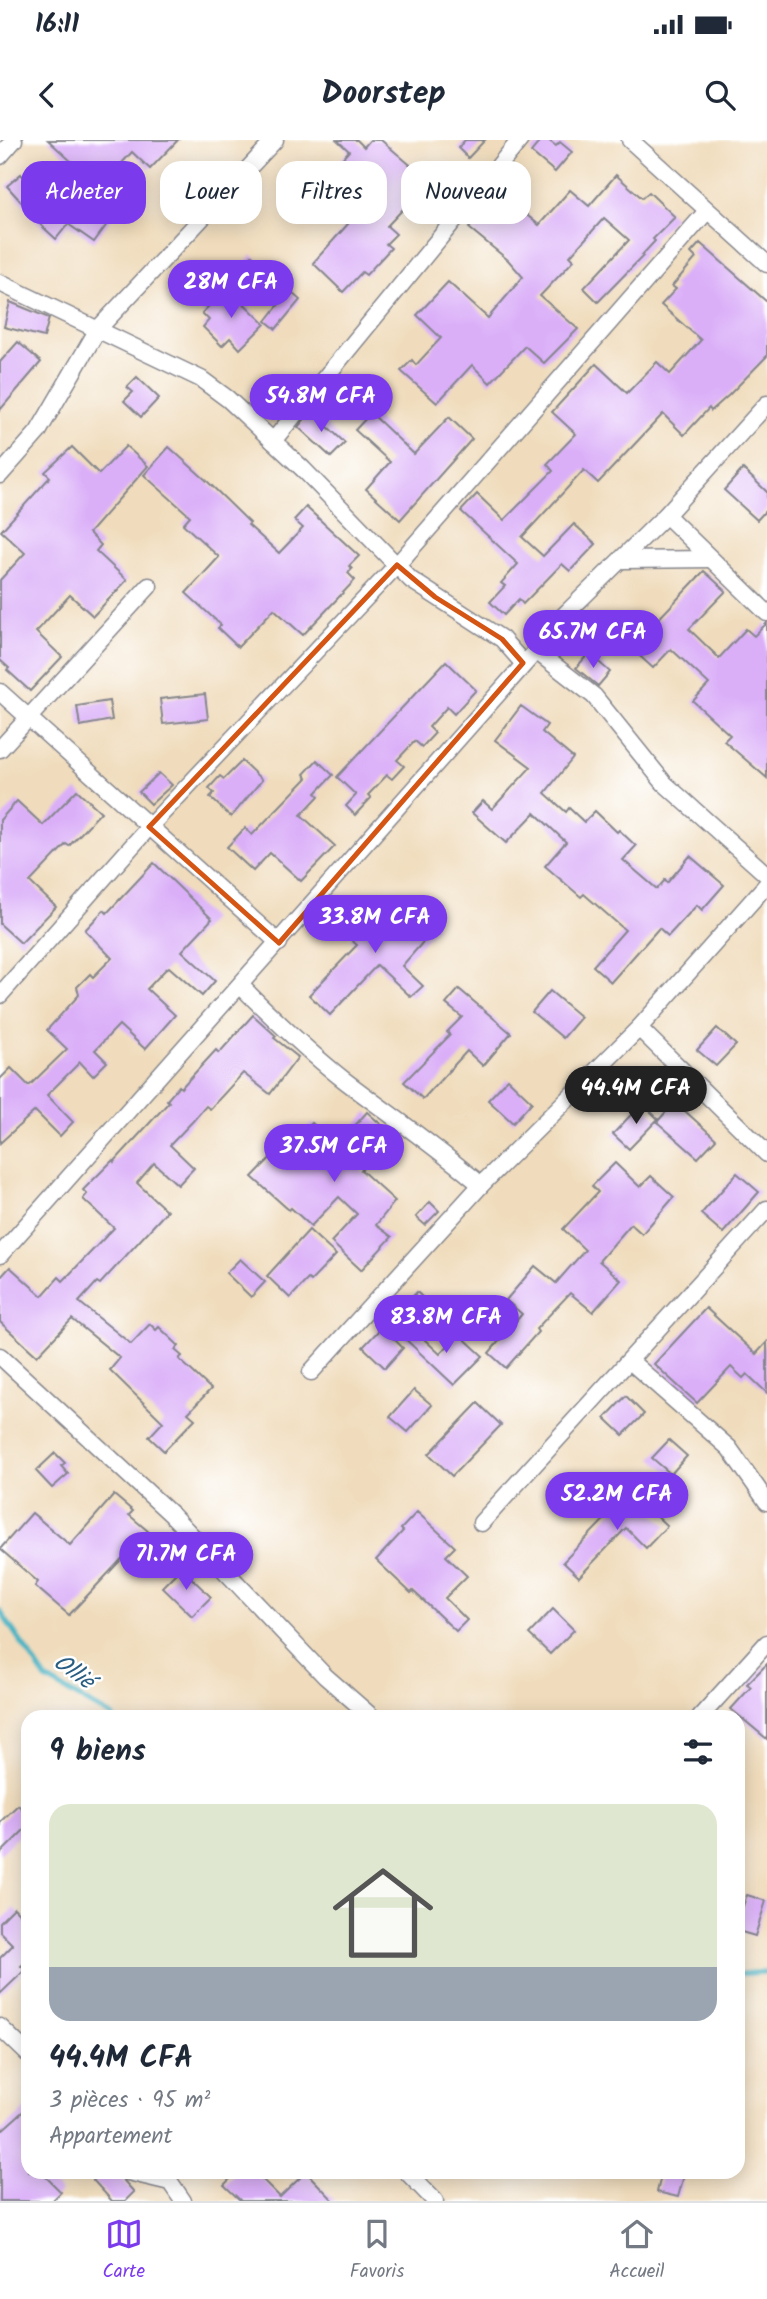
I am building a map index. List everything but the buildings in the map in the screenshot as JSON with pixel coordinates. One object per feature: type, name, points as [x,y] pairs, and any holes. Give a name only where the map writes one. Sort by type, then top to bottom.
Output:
[{"type":"street","points":[[0,156],[14,140]]},
{"type":"street","points":[[0,475],[38,432],[98,329],[275,140]]},
{"type":"street","points":[[273,441],[520,140]]},
{"type":"street","points":[[630,140],[767,264]]},
{"type":"street","points":[[0,995],[149,827],[397,565],[707,211]]},
{"type":"street","points":[[0,283],[201,379],[229,399],[411,580],[502,639],[523,663]]},
{"type":"street","points":[[0,1255],[536,651],[544,636],[666,516],[767,404]]},
{"type":"street","points":[[666,516],[767,613]]},
{"type":"street","points":[[623,559],[711,559]]},
{"type":"street","points":[[0,749],[149,586]]},
{"type":"street","points":[[536,651],[594,696],[664,783],[767,875]]},
{"type":"street","points":[[0,692],[279,943]]},
{"type":"street","points":[[311,1372],[481,1185],[639,1028],[767,884]]},
{"type":"street","points":[[240,985],[286,1031],[342,1078],[481,1185]]},
{"type":"street","points":[[639,1028],[767,1154]]},
{"type":"street","points":[[481,1523],[767,1209]]},
{"type":"street","points":[[0,1356],[172,1515],[325,1676],[364,1710]]},
{"type":"street","points":[[630,1361],[729,1448],[767,1502]]},
{"type":"street","points":[[706,1710],[767,1643]]},
{"type":"street","points":[[0,2027],[21,2047]]},
{"type":"street","points":[[174,2179],[183,2201]]},
{"type":"street","points":[[414,2179],[435,2201]]},
{"type":"highlighted area","points":[[397,565],[435,597],[502,639],[523,663],[279,943],[149,827]]},
{"type":"waterway","name":"Ollié","points":[[0,1611],[46,1679],[101,1710]]},
{"type":"waterway","name":"Ollié","points":[[745,1974],[767,1972]]}]
